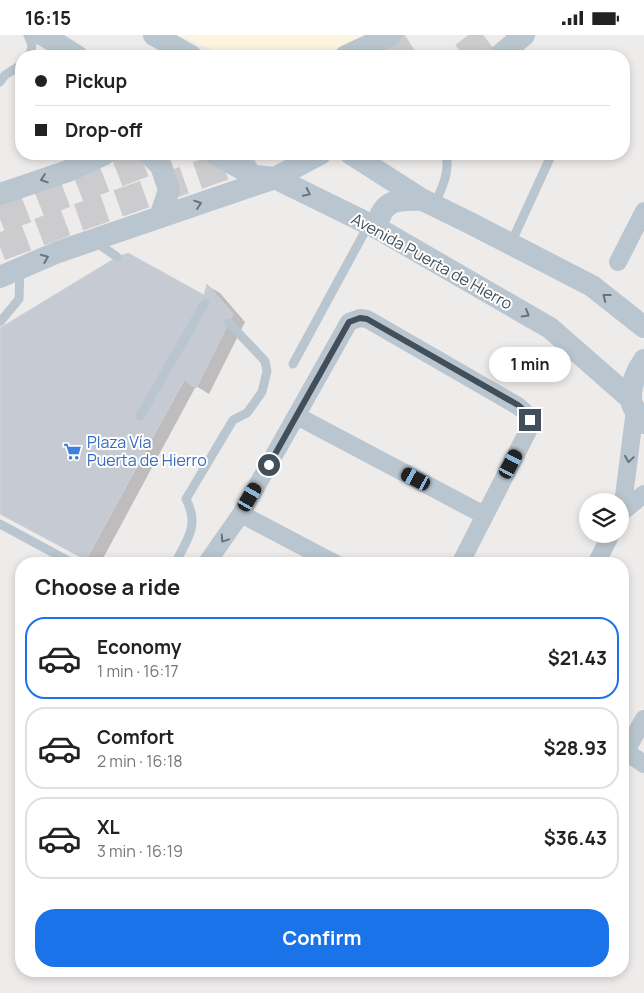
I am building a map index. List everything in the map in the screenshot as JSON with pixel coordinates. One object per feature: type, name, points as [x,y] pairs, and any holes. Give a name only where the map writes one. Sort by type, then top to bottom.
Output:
[{"type":"street","points":[[43,35],[67,50]]},
{"type":"street","points":[[154,35],[180,50]]},
{"type":"street","points":[[362,50],[391,35]]},
{"type":"street","points":[[507,50],[524,35]]},
{"type":"street","points":[[0,194],[68,171],[79,160]]},
{"type":"street","points":[[155,160],[161,166],[169,190],[160,217]]},
{"type":"street","name":"Avenida Puerta de Hierro","points":[[226,160],[255,176],[275,178],[373,226],[550,328],[637,411]]},
{"type":"street","points":[[10,272],[94,240],[275,178],[309,160]]},
{"type":"street","points":[[360,160],[428,203],[592,285],[644,327]]},
{"type":"street","points":[[382,160],[399,186]]},
{"type":"street","points":[[373,226],[388,204],[405,199],[428,203]]},
{"type":"street","points":[[618,262],[644,211]]},
{"type":"street","points":[[211,557],[241,513],[349,322],[360,318],[367,319],[518,405],[526,412],[530,420],[529,429],[463,557]]},
{"type":"street","points":[[624,493],[637,411],[635,377],[644,360]]},
{"type":"street","points":[[297,416],[484,515]]},
{"type":"street","points":[[629,508],[644,494]]},
{"type":"street","points":[[241,513],[323,557]]},
{"type":"street","points":[[600,557],[606,543]]},
{"type":"street","points":[[629,742],[644,719]]},
{"type":"street","points":[[629,754],[644,764]]},
{"type":"lane","points":[[28,35],[32,45],[31,50]]},
{"type":"lane","points":[[0,82],[5,75],[15,69]]},
{"type":"lane","points":[[428,203],[445,182],[447,160]]},
{"type":"lane","points":[[511,243],[549,160]]},
{"type":"lane","points":[[293,364],[373,226]]},
{"type":"lane","points":[[94,240],[117,257]]},
{"type":"lane","points":[[0,322],[19,299],[10,272]]},
{"type":"lane","points":[[140,416],[205,303]]},
{"type":"lane","points":[[178,557],[193,523],[192,510],[186,499],[232,419],[247,413],[262,392],[266,371],[265,361],[229,323]]},
{"type":"lane","points":[[0,524],[61,557]]},
{"type":"shaded area","points":[[177,35],[379,35],[370,41],[337,50],[213,50]]},
{"type":"building","name":"Plaza Vía Puerta de Hierro","points":[[128,253],[204,295],[207,284],[233,314],[196,388],[184,380],[88,557],[80,557],[0,514],[0,328],[117,257]]},
{"type":"tunnel","points":[[394,50],[417,35]]},
{"type":"tunnel","points":[[472,50],[491,35]]},
{"type":"tunnel","points":[[0,219],[152,160]]},
{"type":"tunnel","points":[[0,247],[239,160]]},
{"type":"place","name":"Plaza Vía Puerta de Hierro","points":[[73,451]]},
{"type":"route","points":[[269,465],[349,322],[354,319],[367,319],[518,405],[526,412],[530,420]]}]
